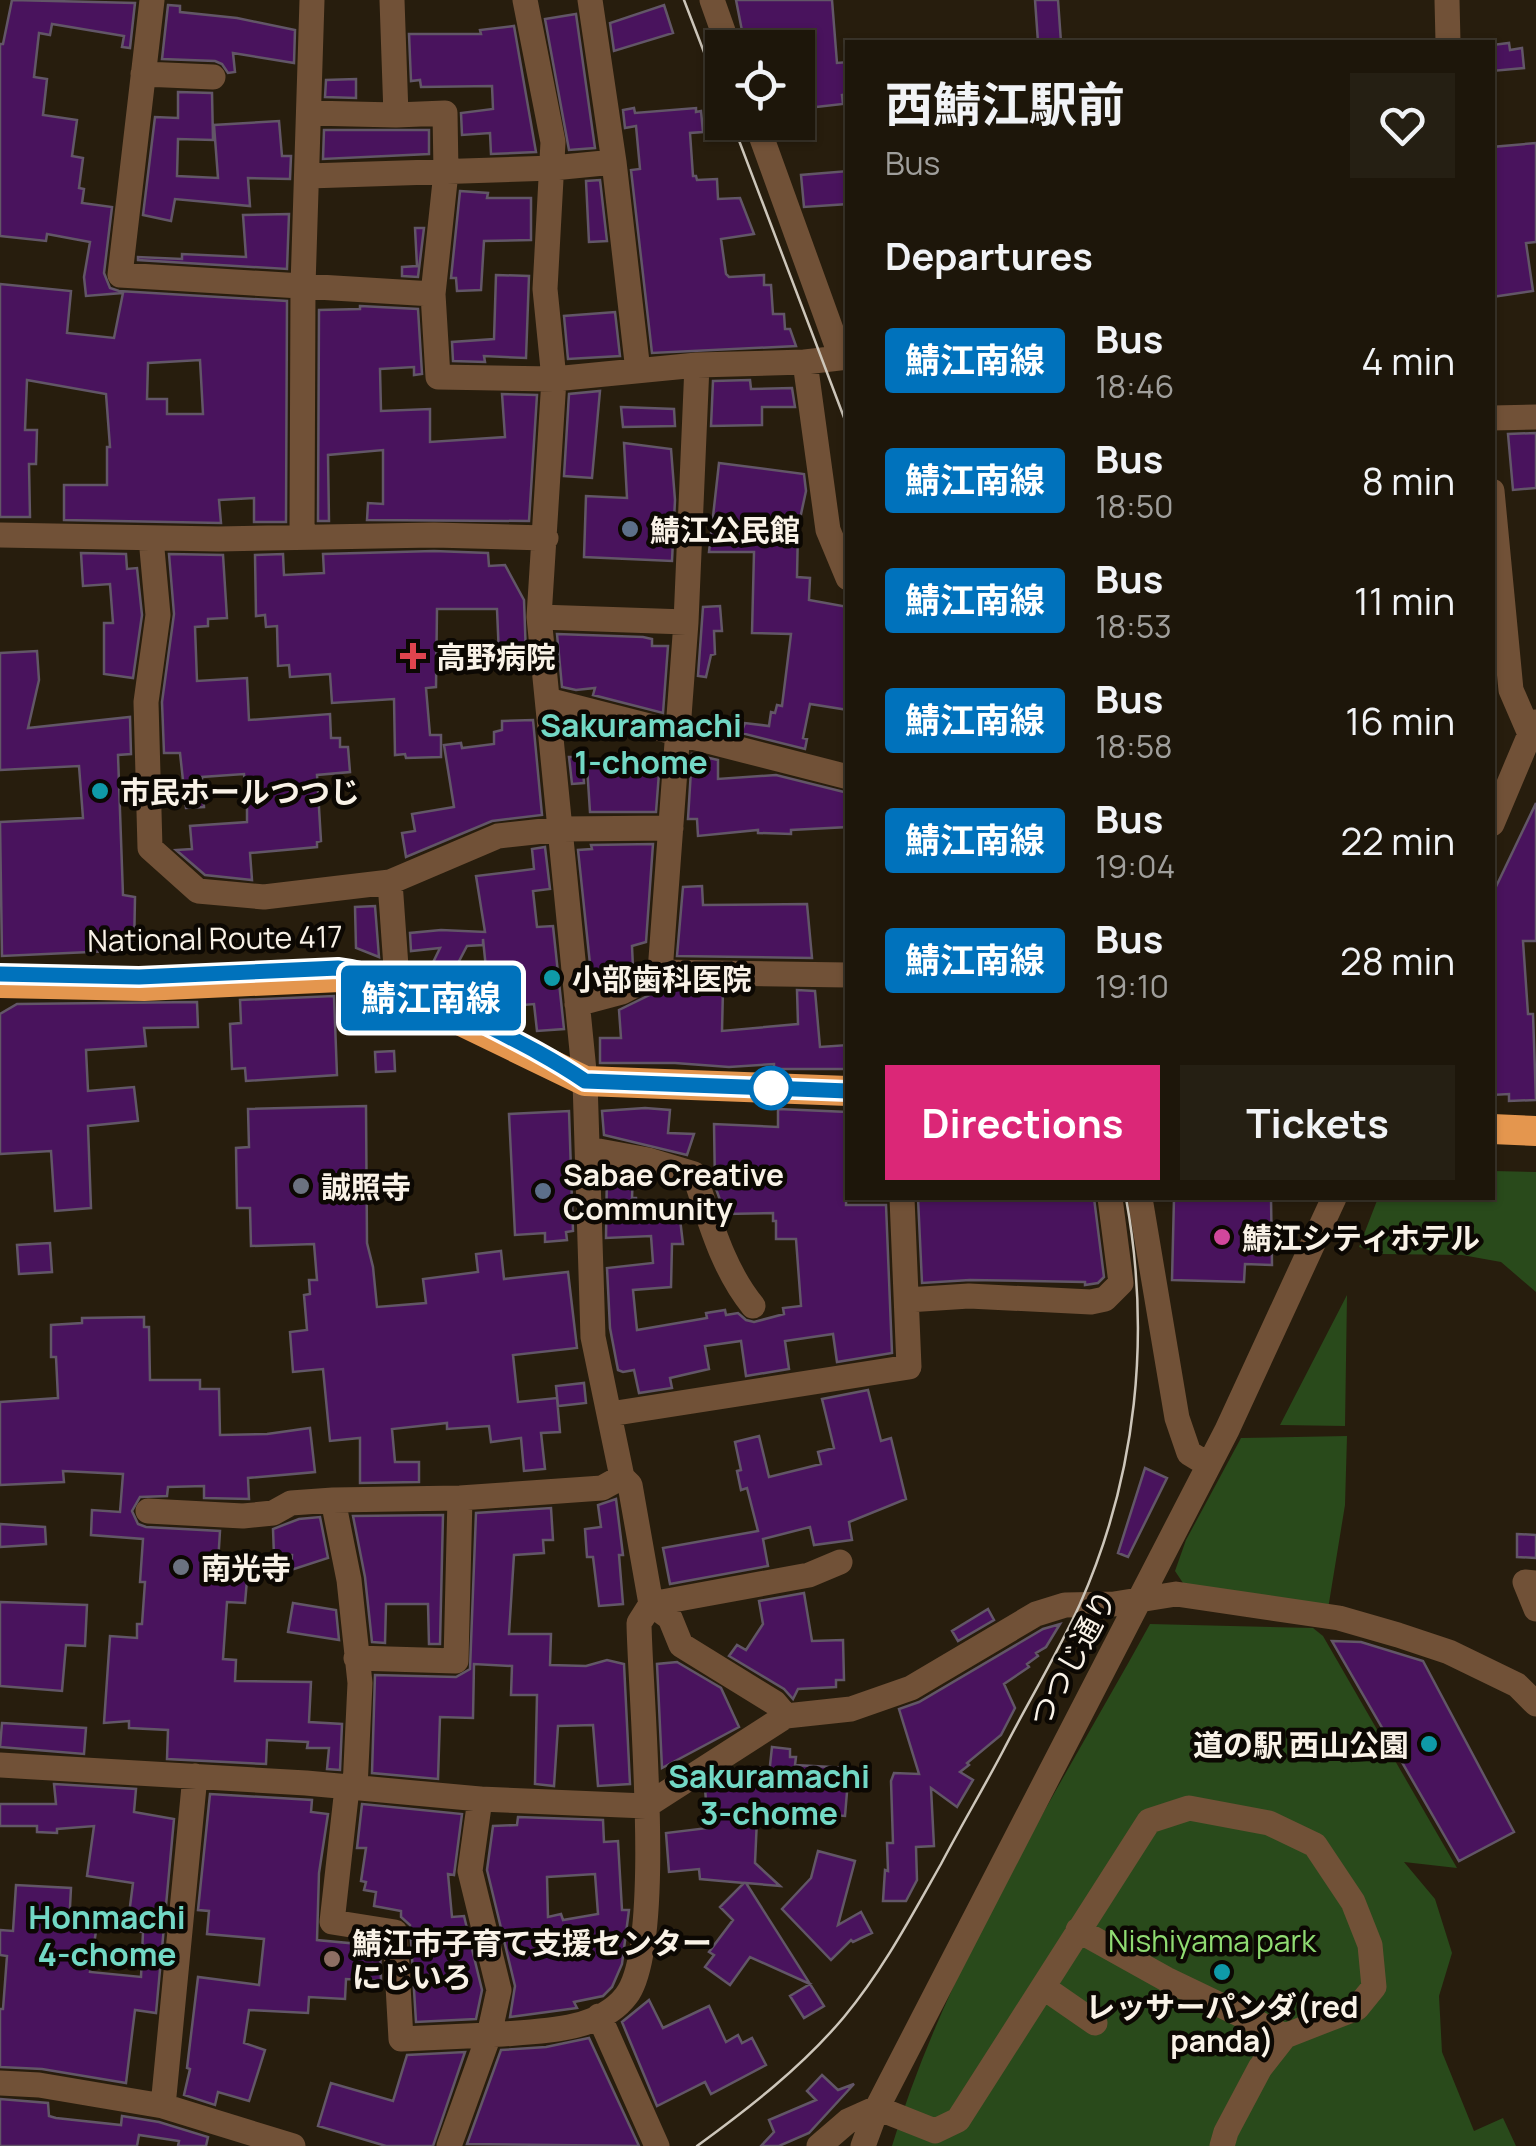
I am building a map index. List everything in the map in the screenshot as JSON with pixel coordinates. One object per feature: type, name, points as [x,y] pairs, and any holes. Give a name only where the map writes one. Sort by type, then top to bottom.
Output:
[{"type":"highway","name":"National Route 417","points":[[0,974],[139,977],[338,968],[397,981],[550,1058],[585,1081]]},
{"type":"highway","name":"National Route 417","points":[[0,983],[144,986],[340,977],[397,990],[585,1081],[845,1091]]},
{"type":"highway","points":[[1495,1130],[1536,1131]]},
{"type":"street","points":[[152,0],[120,275],[434,294]]},
{"type":"street","points":[[302,537],[303,286],[312,0]]},
{"type":"street","points":[[392,0],[396,114]]},
{"type":"street","points":[[525,0],[553,142],[545,290],[554,379],[540,617],[585,1081],[593,1337],[622,1477],[630,1485],[652,1604],[670,1618],[681,1645],[775,1703],[786,1716]]},
{"type":"street","points":[[590,0],[614,162],[638,371]]},
{"type":"street","points":[[712,0],[723,30]]},
{"type":"street","points":[[1446,0],[1448,40]]},
{"type":"street","points":[[143,74],[213,77]]},
{"type":"street","points":[[309,113],[445,113],[446,172],[434,294],[438,377],[554,379],[697,365],[844,357],[763,140]]},
{"type":"street","points":[[308,176],[552,168],[614,162]]},
{"type":"street","points":[[804,362],[828,530],[845,571]]},
{"type":"street","points":[[660,972],[686,622],[697,365]]},
{"type":"street","points":[[1495,418],[1536,417]]},
{"type":"street","points":[[1495,522],[1511,690],[1534,731],[1500,789]]},
{"type":"street","points":[[0,536],[546,538]]},
{"type":"street","points":[[151,538],[158,615],[146,702],[150,848],[198,891],[264,897],[390,882],[498,836],[562,829],[672,828]]},
{"type":"street","points":[[540,617],[686,622]]},
{"type":"street","points":[[548,700],[845,777]]},
{"type":"street","points":[[390,882],[397,981]]},
{"type":"street","points":[[577,1004],[622,992],[660,972],[845,975]]},
{"type":"street","points":[[588,1149],[648,1160],[694,1174],[721,1254],[753,1306]]},
{"type":"street","points":[[610,1414],[909,1367],[902,1200]]},
{"type":"street","points":[[908,1300],[969,1296],[1091,1302],[1105,1299],[1121,1283],[1110,1200]]},
{"type":"street","points":[[1140,1200],[1177,1418],[1189,1452],[1207,1464]]},
{"type":"street","name":"つつじ通り","points":[[862,2146],[877,2108],[1270,1342],[1333,1200]]},
{"type":"street","points":[[148,1511],[243,1516],[273,1513],[291,1503],[460,1498],[602,1488],[622,1477]]},
{"type":"street","points":[[356,1658],[456,1661],[460,1498]]},
{"type":"street","points":[[333,1500],[350,1580],[360,1682],[332,1922],[395,1932],[402,2039],[562,2028],[599,2016],[625,1998],[638,1974],[647,1918],[639,1623],[652,1604],[809,1574],[840,1562]]},
{"type":"street","points":[[1536,1582],[1525,1582],[1536,1609]]},
{"type":"street","points":[[0,1765],[480,1799],[646,1806],[786,1716],[851,1709],[911,1688],[1036,1614],[1065,1605],[1114,1604],[1176,1594],[1339,1618],[1449,1652],[1517,1685],[1536,1704]]},
{"type":"street","points":[[163,2106],[196,1776]]},
{"type":"street","points":[[449,2146],[489,2036],[500,1990],[470,1872],[480,1799]]},
{"type":"street","points":[[819,2146],[848,2121],[877,2108],[934,2131],[958,2120],[1149,1821],[1189,1808],[1269,1824],[1315,1845],[1352,1902],[1370,1945],[1374,1987],[1357,2008],[1285,2036],[1260,2068],[1222,2146]]},
{"type":"street","points":[[1078,1930],[1166,1980],[1285,2036]]},
{"type":"street","points":[[1043,1987],[1096,2023]]},
{"type":"street","points":[[599,2016],[657,2146]]},
{"type":"street","points":[[0,2083],[38,2085],[163,2106],[294,2146]]},
{"type":"green space","points":[[1495,1171],[1536,1172],[1536,1292],[1501,1262],[1462,1255],[1382,1254],[1359,1247],[1377,1200],[1495,1200]]},
{"type":"green space","points":[[1347,1295],[1345,1426],[1280,1425]]},
{"type":"green space","points":[[1347,1436],[1345,1505],[1328,1609],[1183,1583],[1175,1571],[1186,1540],[1241,1438]]},
{"type":"green space","name":"Nishiyama park","points":[[1150,1624],[1313,1628],[1323,1636],[1457,1868],[1404,1862],[1435,1899],[1452,1953],[1439,1996],[1442,2052],[1474,2131],[1503,2118],[1516,2146],[892,2146],[915,2078],[974,1944],[1042,1814]]},
{"type":"building","points":[[12,0],[135,3],[130,48],[122,47],[124,36],[52,24],[50,35],[39,33],[34,77],[47,79],[43,115],[77,120],[72,156],[83,158],[79,188],[84,189],[82,203],[112,207],[104,273],[110,288],[287,301],[286,522],[254,522],[254,498],[219,500],[221,523],[64,520],[64,485],[107,485],[110,447],[106,394],[27,380],[25,430],[37,430],[36,464],[29,464],[30,517],[0,517],[0,284],[71,291],[67,333],[114,338],[123,293],[86,296],[84,277],[90,242],[47,234],[46,241],[0,236],[3,44]],"holes":[[[200,360],[203,414],[167,414],[167,399],[147,399],[148,363]]]},
{"type":"building","points":[[736,0],[832,0],[837,63],[845,62],[843,104],[815,107],[815,30],[742,30]]},
{"type":"building","points":[[1035,0],[1058,0],[1061,40],[1038,40]]},
{"type":"building","points":[[168,5],[180,6],[180,12],[295,30],[294,63],[233,53],[235,72],[228,73],[215,61],[162,59]]},
{"type":"building","points":[[664,5],[673,33],[614,51],[610,23]]},
{"type":"building","points":[[576,14],[595,148],[569,150],[545,19]]},
{"type":"building","points":[[514,26],[536,152],[491,154],[490,133],[462,135],[461,113],[493,109],[492,86],[421,87],[420,80],[411,81],[409,34],[481,34],[480,30]]},
{"type":"building","points":[[1509,43],[1510,50],[1522,48],[1524,68],[1495,71],[1495,45]]},
{"type":"building","points":[[356,79],[356,98],[325,97],[326,80]]},
{"type":"building","points":[[178,92],[212,93],[213,140],[178,139],[177,176],[218,178],[214,125],[279,121],[282,156],[291,156],[290,179],[248,178],[250,206],[175,199],[171,221],[143,215],[155,117],[178,118]]},
{"type":"building","points":[[634,108],[635,113],[696,108],[696,112],[701,111],[703,132],[690,133],[693,176],[697,180],[717,179],[718,199],[740,198],[754,234],[721,239],[726,274],[764,275],[764,285],[771,285],[773,314],[784,314],[785,329],[790,329],[796,346],[652,353],[631,170],[640,169],[636,126],[625,128],[623,110]]},
{"type":"building","points":[[324,130],[429,130],[429,154],[323,159]]},
{"type":"building","points":[[1536,143],[1536,242],[1526,243],[1533,291],[1495,297],[1495,147]]},
{"type":"building","points":[[845,171],[845,204],[804,207],[801,175]]},
{"type":"building","points":[[600,180],[607,241],[589,242],[586,181]]},
{"type":"building","points":[[460,191],[488,193],[487,198],[531,198],[531,240],[484,241],[481,290],[457,291],[456,278],[451,278]]},
{"type":"building","points":[[289,214],[287,269],[138,260],[182,259],[182,254],[246,257],[243,215]]},
{"type":"building","points":[[415,228],[424,228],[418,277],[402,276],[402,267],[417,266]]},
{"type":"building","points":[[496,275],[529,276],[526,358],[484,356],[485,362],[453,361],[452,342],[494,339]]},
{"type":"building","points":[[360,306],[418,309],[422,374],[414,375],[414,367],[380,369],[381,411],[430,409],[430,442],[505,437],[502,394],[537,395],[529,521],[367,520],[368,503],[383,504],[383,450],[328,455],[329,521],[318,521],[319,310]]},
{"type":"building","points":[[615,312],[620,356],[568,359],[564,316]]},
{"type":"building","points":[[750,380],[751,389],[792,388],[795,407],[762,407],[762,425],[711,426],[713,381]]},
{"type":"building","points":[[600,391],[592,478],[564,476],[569,394]]},
{"type":"building","points":[[621,407],[674,409],[675,426],[623,427]]},
{"type":"building","points":[[1536,433],[1536,488],[1513,490],[1508,434]]},
{"type":"building","name":"鯖江公民館","points":[[624,443],[671,449],[675,500],[672,561],[584,557],[586,496],[627,498]]},
{"type":"building","points":[[719,463],[804,474],[806,491],[798,528],[797,577],[810,578],[809,600],[845,606],[845,710],[810,704],[803,738],[807,739],[805,749],[741,733],[745,723],[769,726],[771,712],[775,713],[777,705],[782,706],[791,634],[752,633],[754,552],[709,552]]},
{"type":"building","points":[[81,553],[126,554],[127,569],[137,568],[142,615],[133,678],[104,674],[104,623],[113,623],[110,584],[83,586]]},
{"type":"building","points":[[488,553],[489,566],[505,565],[524,600],[526,656],[499,656],[497,609],[437,609],[436,687],[426,688],[430,735],[441,735],[441,757],[406,758],[405,754],[395,755],[394,699],[332,703],[330,674],[290,677],[289,665],[278,666],[277,626],[266,627],[265,615],[256,616],[255,555],[283,554],[284,575],[324,573],[323,554]]},
{"type":"building","points":[[169,554],[223,555],[227,618],[208,619],[208,626],[195,627],[197,681],[247,678],[249,720],[330,714],[331,738],[340,738],[340,747],[348,747],[350,772],[317,775],[321,841],[317,847],[250,853],[252,880],[205,875],[176,850],[192,849],[190,826],[247,822],[247,809],[244,774],[202,777],[204,807],[186,808],[180,753],[164,753],[162,702],[174,614]]},
{"type":"building","points":[[720,606],[722,631],[714,631],[715,654],[711,655],[706,677],[698,676],[703,607]]},
{"type":"building","points":[[557,634],[643,637],[652,639],[652,646],[668,646],[663,713],[593,695],[595,688],[562,687]]},
{"type":"building","name":"市民ホールつつじ","points":[[37,651],[39,680],[28,728],[130,717],[131,754],[118,755],[123,895],[135,897],[134,950],[2,956],[0,822],[83,818],[79,766],[0,770],[0,653]]},
{"type":"building","points":[[533,720],[542,815],[492,821],[406,857],[402,833],[415,831],[412,814],[454,807],[444,745],[461,743],[462,748],[494,744],[494,732],[502,730],[502,721]]},
{"type":"building","points":[[692,754],[718,760],[718,779],[776,775],[845,792],[845,827],[791,830],[791,834],[758,830],[698,836],[697,819],[688,819]]},
{"type":"building","points":[[569,757],[582,757],[584,783],[572,784]]},
{"type":"building","points":[[625,764],[626,771],[659,773],[656,812],[590,812],[587,766]]},
{"type":"building","points":[[1536,803],[1536,941],[1523,941],[1528,1014],[1533,1014],[1536,1100],[1509,1101],[1509,1094],[1495,1095],[1495,889]]},
{"type":"building","points":[[653,844],[646,942],[632,946],[633,968],[592,983],[578,850],[592,849],[591,845]]},
{"type":"building","points":[[545,847],[550,889],[533,891],[537,927],[553,926],[564,1029],[537,1031],[534,1004],[490,1008],[483,939],[483,945],[467,946],[446,986],[426,977],[440,948],[411,951],[410,933],[485,932],[476,876],[534,869],[532,849]]},
{"type":"building","points":[[702,886],[703,905],[807,904],[812,958],[677,956],[683,887]]},
{"type":"building","points":[[375,906],[379,957],[356,948],[355,907]]},
{"type":"building","points":[[664,988],[723,989],[722,1031],[798,1024],[797,990],[815,991],[820,1047],[845,1045],[845,1069],[774,1069],[774,1064],[729,1067],[600,1063],[600,1038],[621,1038],[619,1010]]},
{"type":"building","points":[[334,996],[337,1075],[246,1081],[245,1068],[232,1069],[230,1024],[241,1023],[240,1000]]},
{"type":"building","points":[[197,1002],[198,1027],[144,1028],[146,1046],[86,1050],[88,1091],[134,1087],[138,1121],[88,1126],[91,1208],[55,1211],[51,1151],[0,1154],[0,1014],[17,1004]]},
{"type":"building","points":[[394,1051],[395,1071],[376,1072],[375,1052]]},
{"type":"building","points":[[366,1106],[367,1243],[377,1307],[426,1303],[423,1279],[478,1272],[476,1254],[501,1251],[504,1279],[568,1272],[577,1348],[513,1355],[518,1402],[557,1398],[560,1432],[541,1433],[545,1469],[524,1471],[521,1438],[491,1442],[489,1426],[447,1429],[447,1423],[392,1429],[395,1462],[419,1462],[419,1482],[360,1483],[360,1438],[330,1441],[323,1369],[293,1372],[290,1332],[307,1330],[304,1295],[310,1294],[309,1280],[317,1280],[314,1244],[251,1246],[250,1208],[237,1208],[236,1148],[249,1147],[248,1109]]},
{"type":"building","points":[[778,1109],[845,1112],[846,1205],[886,1205],[892,1353],[837,1362],[833,1334],[785,1341],[789,1369],[746,1376],[741,1341],[705,1346],[709,1369],[670,1378],[672,1388],[639,1393],[634,1370],[618,1370],[610,1328],[607,1268],[653,1263],[651,1236],[606,1238],[607,1169],[633,1174],[632,1198],[636,1198],[637,1219],[673,1214],[674,1220],[680,1219],[683,1244],[672,1244],[671,1287],[633,1290],[637,1330],[707,1318],[706,1313],[725,1310],[726,1315],[738,1313],[754,1322],[784,1314],[783,1308],[801,1306],[796,1239],[776,1239],[773,1213],[725,1214],[715,1186],[714,1124],[778,1127]]},
{"type":"building","points":[[670,1110],[668,1133],[694,1134],[687,1155],[604,1135],[602,1111]]},
{"type":"building","points":[[569,1111],[573,1231],[566,1232],[567,1240],[545,1242],[545,1233],[515,1235],[509,1114]]},
{"type":"building","points":[[918,1200],[1094,1200],[1104,1277],[1098,1283],[922,1283]]},
{"type":"building","name":"鯖江シティホテル","points":[[1174,1200],[1271,1200],[1272,1265],[1245,1264],[1244,1282],[1172,1280]]},
{"type":"building","points":[[50,1243],[52,1272],[19,1274],[17,1245]]},
{"type":"building","points":[[144,1317],[144,1327],[149,1327],[150,1380],[200,1380],[200,1389],[219,1389],[220,1435],[310,1428],[315,1472],[248,1478],[249,1499],[204,1498],[204,1486],[168,1487],[167,1496],[140,1497],[132,1511],[138,1524],[146,1527],[220,1531],[217,1579],[247,1580],[245,1603],[227,1602],[223,1659],[236,1660],[235,1681],[311,1682],[309,1722],[342,1724],[340,1770],[327,1769],[329,1748],[307,1748],[308,1742],[267,1740],[266,1764],[167,1759],[168,1730],[129,1728],[129,1721],[104,1723],[110,1636],[137,1638],[137,1624],[142,1624],[143,1539],[91,1535],[92,1510],[120,1512],[123,1474],[63,1471],[64,1482],[0,1485],[0,1402],[58,1398],[56,1357],[51,1357],[51,1325],[82,1323],[82,1318]]},
{"type":"building","points":[[584,1383],[586,1403],[558,1406],[556,1386]]},
{"type":"building","points":[[868,1390],[881,1441],[891,1438],[906,1499],[849,1522],[852,1540],[814,1545],[810,1527],[763,1539],[768,1566],[670,1584],[663,1548],[758,1531],[747,1488],[741,1490],[735,1442],[759,1436],[769,1477],[821,1464],[818,1452],[834,1448],[822,1399]]},
{"type":"building","points":[[1145,1468],[1167,1478],[1128,1557],[1118,1553]]},
{"type":"building","points":[[616,1499],[623,1555],[619,1555],[623,1604],[599,1606],[593,1557],[587,1557],[585,1529],[601,1527],[598,1505]]},
{"type":"building","points":[[551,1508],[553,1540],[543,1540],[544,1553],[514,1555],[509,1634],[551,1634],[550,1665],[586,1666],[607,1660],[624,1664],[630,1784],[598,1786],[593,1725],[558,1726],[554,1786],[535,1784],[537,1695],[511,1695],[512,1666],[474,1664],[473,1718],[440,1717],[438,1779],[372,1773],[375,1675],[456,1677],[470,1669],[476,1513]]},
{"type":"building","points":[[443,1515],[440,1644],[429,1644],[428,1604],[386,1604],[385,1643],[372,1642],[353,1516]]},
{"type":"building","points":[[320,1517],[328,1558],[291,1570],[292,1555],[274,1556],[273,1529],[299,1519]]},
{"type":"building","points":[[0,1524],[45,1527],[46,1544],[0,1547]]},
{"type":"building","points":[[1517,1534],[1536,1535],[1536,1558],[1517,1557]]},
{"type":"building","points":[[804,1593],[812,1641],[843,1640],[844,1680],[836,1680],[836,1687],[798,1689],[793,1699],[784,1689],[729,1656],[737,1645],[746,1650],[763,1624],[759,1601]]},
{"type":"building","points":[[0,1602],[87,1605],[85,1646],[66,1645],[62,1691],[0,1686]]},
{"type":"building","points":[[293,1603],[336,1610],[339,1640],[288,1632]]},
{"type":"building","points":[[988,1609],[994,1620],[958,1641],[952,1631]]},
{"type":"building","points":[[1060,1624],[1046,1647],[1027,1664],[1029,1667],[1004,1684],[1015,1708],[1001,1735],[960,1772],[973,1780],[957,1807],[931,1788],[934,1846],[916,1847],[917,1880],[906,1901],[883,1901],[887,1843],[893,1843],[891,1781],[894,1773],[919,1774],[899,1709],[919,1702],[1043,1629]]},
{"type":"building","name":"道の駅 西山公園","points":[[1332,1641],[1361,1642],[1423,1661],[1514,1832],[1459,1861]]},
{"type":"building","points":[[677,1662],[721,1688],[739,1727],[662,1768],[657,1664]]},
{"type":"building","points":[[2,1723],[86,1728],[84,1754],[0,1747]]},
{"type":"building","points":[[772,1747],[790,1749],[790,1757],[796,1757],[795,1765],[849,1768],[845,1816],[792,1812],[791,1822],[757,1819],[755,1863],[780,1886],[746,1883],[824,2006],[804,2018],[790,1996],[810,1984],[750,1957],[730,1985],[705,1967],[714,1955],[709,1952],[733,1920],[720,1907],[744,1883],[700,1879],[699,1869],[669,1872],[666,1833],[708,1828],[705,1788],[732,1784],[730,1774],[760,1768],[768,1784]]},
{"type":"building","points":[[54,1784],[136,1789],[134,1812],[174,1819],[156,2013],[135,2010],[126,2083],[42,2069],[0,2067],[0,2009],[7,1956],[0,1955],[0,1930],[13,1931],[16,1885],[71,1888],[69,1926],[96,1931],[90,1972],[141,1977],[143,1932],[127,1930],[133,1883],[87,1876],[94,1826],[57,1829],[57,1833],[37,1832],[37,1826],[0,1826],[0,1804],[56,1804]]},
{"type":"building","points":[[210,1794],[312,1800],[311,1812],[328,1814],[319,1873],[317,1940],[380,1946],[381,1981],[346,1979],[345,1999],[309,1997],[308,2013],[249,2010],[244,2043],[265,2050],[249,2101],[218,2092],[215,2105],[184,2095],[198,1977],[259,1985],[264,1939],[207,1934],[209,1911],[198,1910]]},
{"type":"building","points":[[362,1804],[462,1814],[454,1875],[448,1874],[452,1917],[464,1916],[482,1990],[476,2019],[416,2022],[410,1925],[401,1917],[401,1911],[374,1906],[376,1892],[364,1890],[366,1882],[361,1881],[366,1848],[357,1848]]},
{"type":"building","points":[[518,1817],[603,1820],[604,1842],[618,1841],[622,1910],[629,1910],[622,1964],[612,1987],[603,1996],[574,2002],[577,2008],[510,2017],[515,1986],[487,1870],[493,1826],[517,1825]],"holes":[[[595,1874],[598,1914],[563,1920],[561,1914],[548,1917],[547,1877]]]},
{"type":"building","points":[[818,1851],[855,1861],[838,1925],[861,1912],[872,1933],[851,1940],[831,1960],[782,1909],[811,1878]]},
{"type":"building","points":[[649,2000],[663,2028],[709,2006],[726,2042],[738,2035],[742,2043],[752,2038],[766,2065],[711,2094],[705,2082],[657,2106],[622,2022]]},
{"type":"building","points":[[589,2038],[639,2146],[467,2144],[501,2050],[546,2047]]},
{"type":"building","points":[[465,2052],[433,2146],[386,2146],[318,2126],[331,2083],[393,2101],[407,2055]]},
{"type":"building","points":[[822,2075],[838,2090],[854,2084],[809,2133],[779,2146],[761,2146],[774,2132],[769,2120],[816,2100],[807,2091]]},
{"type":"building","points":[[0,2099],[48,2103],[49,2116],[56,2118],[121,2125],[122,2116],[208,2137],[206,2146],[178,2146],[179,2141],[139,2135],[137,2146],[0,2146]]},
{"type":"tram line","points":[[684,0],[705,55]]},
{"type":"tram line","points":[[739,140],[845,420]]},
{"type":"tram line","points":[[697,2146],[811,2053],[871,1981],[941,1864],[1080,1604],[1115,1505],[1134,1404],[1137,1301],[1126,1200]]},
{"type":"bus line","name":"鯖江南線","points":[[0,974],[139,977],[338,968],[364,971],[428,996],[550,1058],[585,1081],[845,1091]]},
{"type":"place","name":"鯖江公民館","points":[[630,529]]},
{"type":"place","name":"高野病院","points":[[413,656]]},
{"type":"place","name":"市民ホールつつじ","points":[[100,791]]},
{"type":"place","name":"小部歯科医院","points":[[552,978]]},
{"type":"place","name":"誠照寺","points":[[301,1186]]},
{"type":"place","name":"Sabae Creative Community","points":[[543,1191]]},
{"type":"place","name":"鯖江シティホテル","points":[[1222,1237]]},
{"type":"place","name":"南光寺","points":[[181,1567]]},
{"type":"place","name":"道の駅 西山公園","points":[[1429,1744]]},
{"type":"place","name":"鯖江市子育て支援センター にじいろ","points":[[332,1959]]},
{"type":"place","name":"レッサーパンダ(red panda)","points":[[1222,1972]]},
{"type":"district","name":"Sakuramachi 1-chome","points":[[641,744]]},
{"type":"district","name":"Sakuramachi 3-chome","points":[[769,1794]]},
{"type":"district","name":"Honmachi 4-chome","points":[[107,1936]]}]
